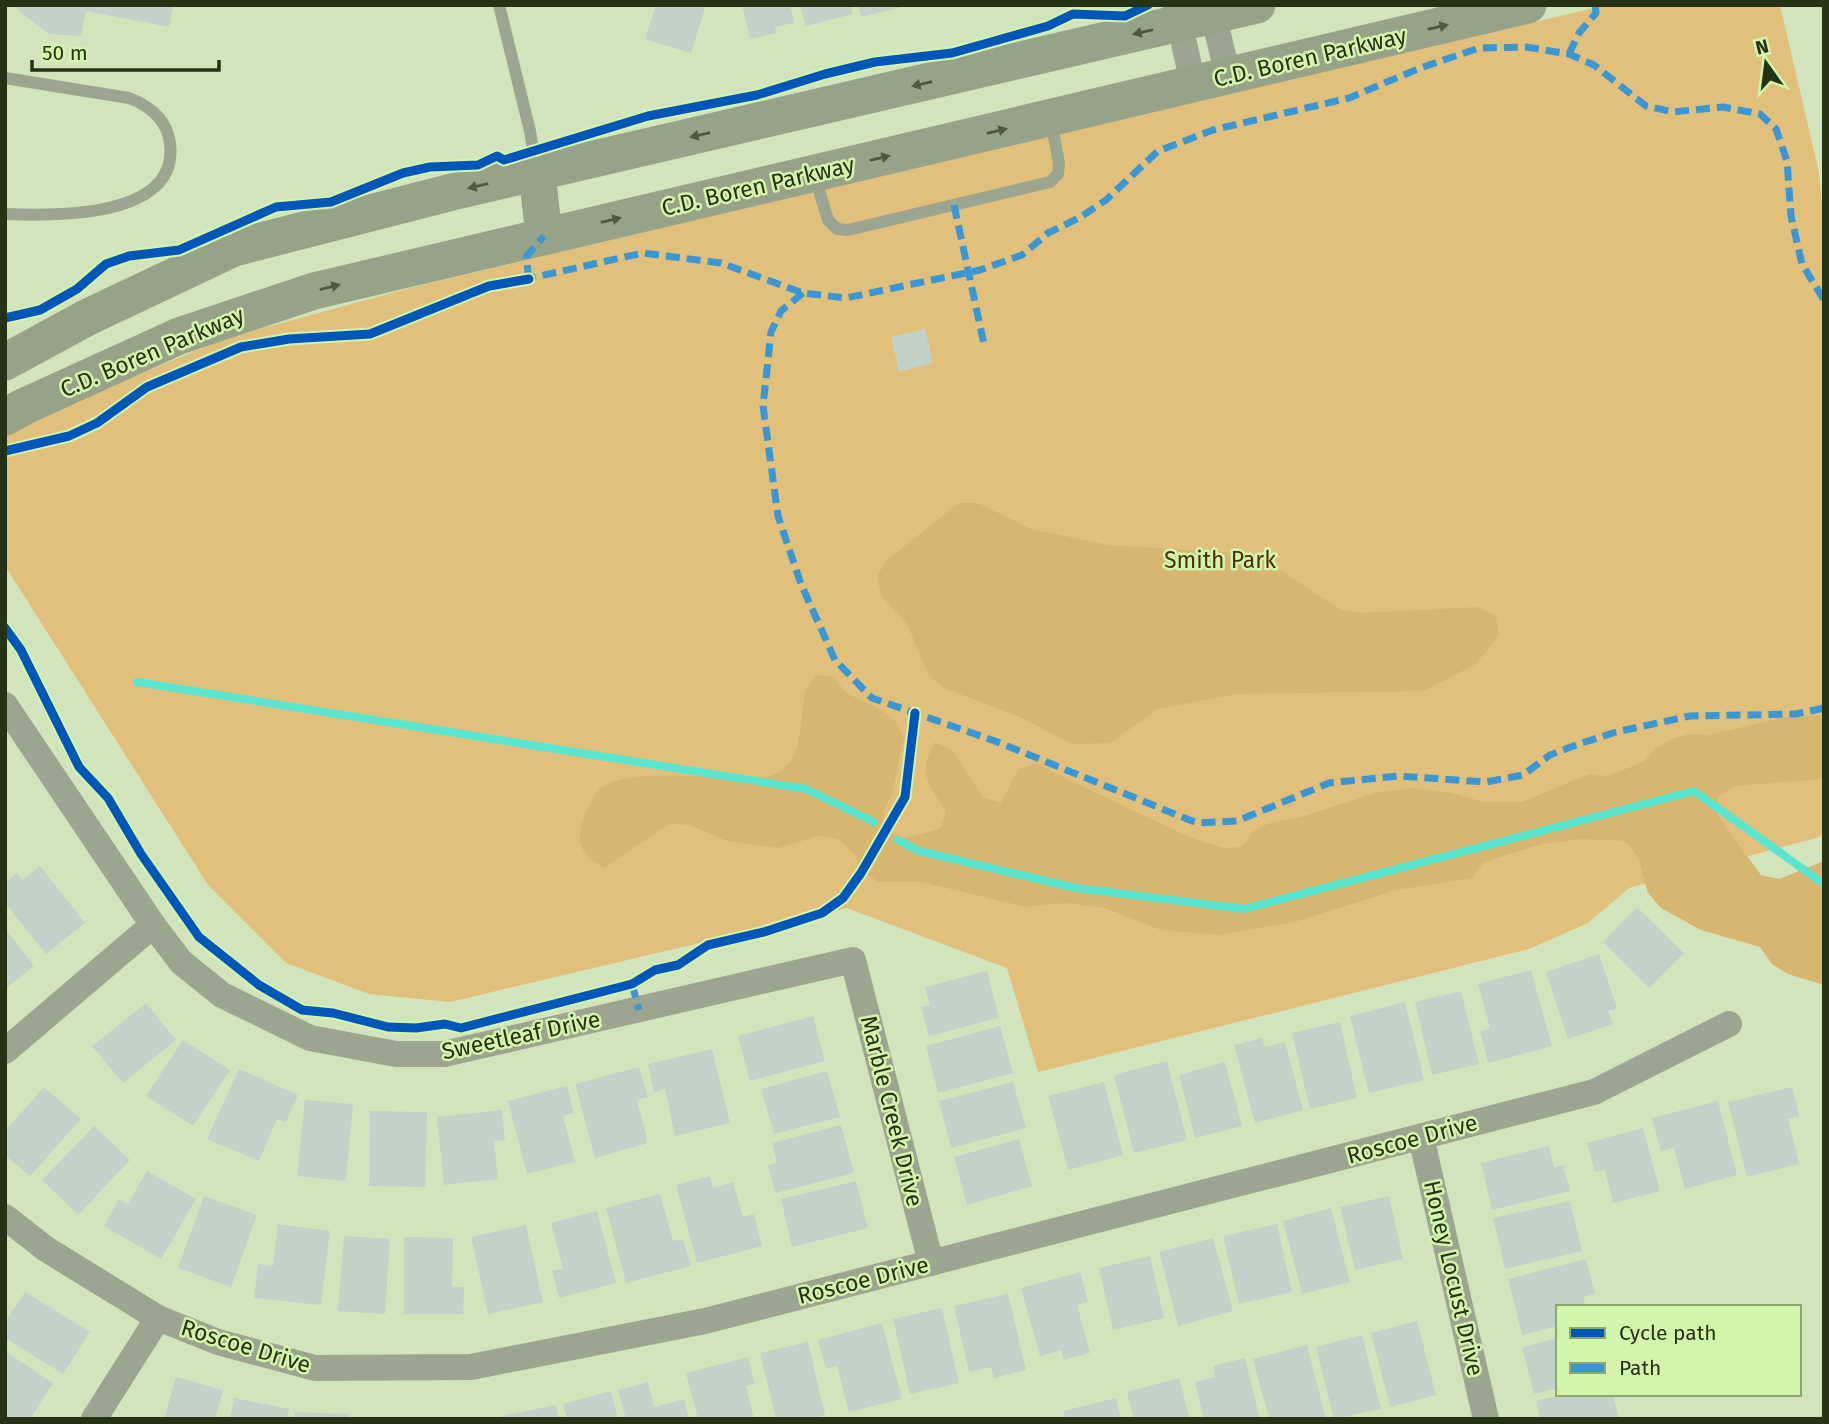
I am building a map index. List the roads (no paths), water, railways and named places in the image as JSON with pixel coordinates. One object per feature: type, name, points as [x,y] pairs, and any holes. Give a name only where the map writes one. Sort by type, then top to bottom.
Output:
[{"type":"street","points":[[5,362],[88,317],[233,248],[1195,12],[1257,5]]},
{"type":"street","name":"C.D. Boren Parkway","points":[[5,417],[179,336],[264,306],[364,278],[1528,5]]},
{"type":"street","points":[[1195,12],[1228,76]]},
{"type":"street","points":[[1193,84],[1195,12]]},
{"type":"street","points":[[537,173],[544,236]]},
{"type":"street","name":"Sweetleaf Drive","points":[[5,705],[153,925],[181,962],[222,995],[310,1038],[396,1054],[444,1054],[853,960]]},
{"type":"street","points":[[5,1051],[153,925]]},
{"type":"street","name":"Marble Creek Drive","points":[[853,960],[931,1263]]},
{"type":"street","name":"Roscoe Drive","points":[[5,1217],[46,1248],[158,1318],[219,1342],[315,1368],[471,1367],[705,1321],[1594,1092],[1730,1024]]},
{"type":"street","name":"Honey Locust Drive","points":[[1421,1138],[1486,1419]]},
{"type":"street","points":[[94,1419],[158,1318]]},
{"type":"lane","points":[[499,5],[530,131],[537,173]]},
{"type":"lane","points":[[5,78],[129,98],[141,103],[160,118],[170,141],[171,153],[164,177],[148,194],[138,200],[70,214],[5,214]]},
{"type":"lane","points":[[814,173],[828,220],[837,229],[848,230],[1050,182],[1058,174],[1059,163],[1050,118]]},
{"type":"waterway","points":[[137,682],[806,789],[874,822]]},
{"type":"waterway","points":[[898,840],[919,851],[1076,888],[1244,909],[1694,791],[1824,884]]},
{"type":"park label","name":"Smith Park","points":[[1220,560]]}]
